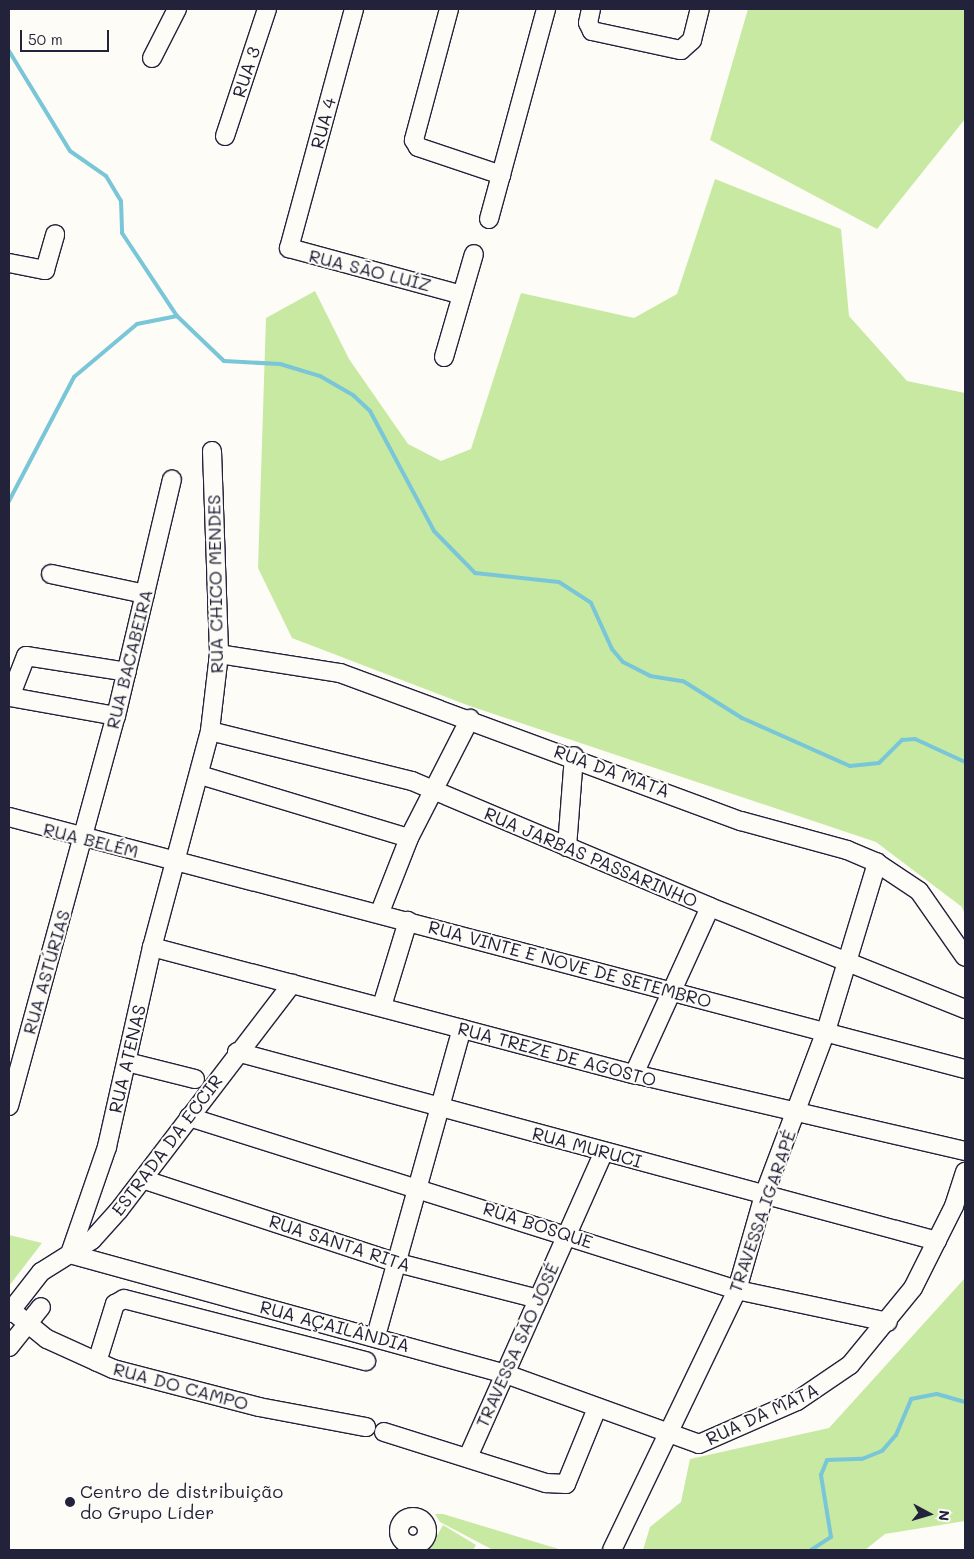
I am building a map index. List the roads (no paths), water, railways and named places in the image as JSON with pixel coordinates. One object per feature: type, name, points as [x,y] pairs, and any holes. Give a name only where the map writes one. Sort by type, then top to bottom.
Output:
[{"type":"street","points":[[152,58],[177,9]]},
{"type":"street","name":"RUA 3","points":[[224,136],[266,9]]},
{"type":"street","name":"RUA 4","points":[[291,237],[354,9]]},
{"type":"street","points":[[449,9],[414,140],[418,147],[501,174]]},
{"type":"street","points":[[489,219],[546,9]]},
{"type":"street","points":[[591,9],[588,23],[592,31],[681,50],[692,40],[700,9]]},
{"type":"street","points":[[9,263],[45,270],[55,234]]},
{"type":"street","name":"RUA SÃO LUÍZ","points":[[291,237],[293,251],[462,295]]},
{"type":"street","points":[[444,357],[474,254]]},
{"type":"street","name":"RUA CHICO MENDES","points":[[174,860],[200,775],[210,731],[219,654],[212,451]]},
{"type":"street","name":"RUA BACABEIRA","points":[[83,838],[127,672],[172,480]]},
{"type":"street","points":[[51,574],[145,594]]},
{"type":"street","name":"RUA DA MATA","points":[[219,654],[340,673],[574,756],[740,821],[822,842],[877,863],[919,891],[937,910],[965,956]]},
{"type":"street","points":[[116,716],[10,697],[24,657],[40,657],[127,672]]},
{"type":"street","points":[[380,912],[409,838],[431,790],[470,719]]},
{"type":"street","name":"RUA JARBAS PASSARINHO","points":[[210,731],[385,772],[848,964],[965,1009]]},
{"type":"street","points":[[567,847],[574,756]]},
{"type":"street","points":[[200,775],[409,838]]},
{"type":"street","name":"RUA BELÉM","points":[[9,817],[83,838],[174,860]]},
{"type":"street","name":"RUA ASTÚRIAS","points":[[9,1106],[83,838]]},
{"type":"street","name":"RUA VINTE E NOVE DE SETEMBRO","points":[[174,860],[380,912],[965,1069]]},
{"type":"street","name":"RUA ATENAS","points":[[70,1254],[107,1147],[152,947],[174,860]]},
{"type":"street","name":"TRAVESSA IGARAPÉ","points":[[612,1548],[737,1290],[764,1195],[826,1031],[848,964],[877,863]]},
{"type":"street","points":[[634,1074],[710,907]]},
{"type":"street","points":[[382,1006],[408,921]]},
{"type":"street","name":"RUA TREZE DE AGOSTO","points":[[152,947],[382,1006],[634,1074],[795,1114],[965,1150]]},
{"type":"street","name":"ESTRADA DA ECCIR","points":[[10,1312],[41,1272],[92,1240],[144,1180],[237,1052],[292,984]]},
{"type":"street","points":[[376,1336],[462,1029]]},
{"type":"street","name":"RUA MURUCI","points":[[237,1052],[937,1241]]},
{"type":"street","points":[[127,1062],[195,1078]]},
{"type":"street","name":"RUA BOSQUE","points":[[189,1117],[566,1232],[737,1290],[888,1322]]},
{"type":"street","name":"TRAVESSA SÃO JOSÉ","points":[[468,1457],[503,1373],[604,1152]]},
{"type":"street","name":"RUA DA MATA","points":[[597,1408],[691,1443],[710,1442],[797,1401],[850,1365],[888,1322],[913,1288],[937,1241],[965,1172]]},
{"type":"street","name":"RUA SANTA RITA","points":[[144,1180],[398,1263],[538,1299]]},
{"type":"street","name":"RUA AÇAILÂNDIA","points":[[70,1254],[376,1336],[503,1373],[597,1408]]},
{"type":"street","points":[[96,1362],[115,1304],[124,1299],[366,1361]]},
{"type":"street","points":[[9,1347],[41,1307]]},
{"type":"street","name":"RUA DO CAMPO","points":[[10,1312],[26,1326],[96,1362],[171,1386],[366,1427]]},
{"type":"street","points":[[384,1432],[546,1482],[566,1484],[597,1408]]},
{"type":"waterway","points":[[9,51],[70,151],[106,176],[121,201],[122,233],[177,316],[224,361],[280,364],[320,376],[354,396],[370,411],[434,531],[475,573],[559,582],[591,603],[612,649],[623,662],[650,676],[683,681],[742,718],[850,766],[879,763],[902,740],[915,739],[965,762]]},
{"type":"waterway","points":[[9,501],[74,377],[137,324],[177,316]]},
{"type":"waterway","points":[[811,1550],[831,1537],[821,1475],[827,1460],[862,1459],[882,1451],[896,1435],[911,1399],[937,1394],[965,1402]]},
{"type":"place","name":"Centro de distribuição do Grupo Líder","points":[[70,1502]]}]
